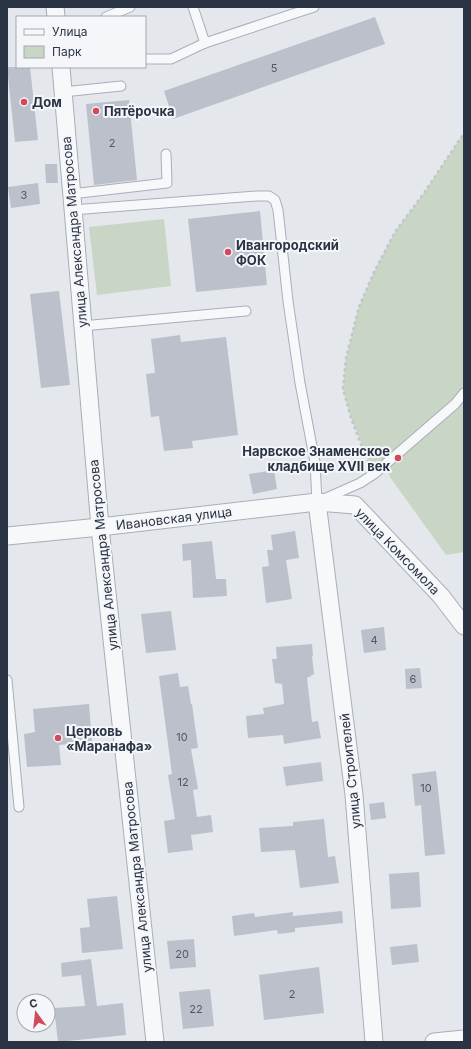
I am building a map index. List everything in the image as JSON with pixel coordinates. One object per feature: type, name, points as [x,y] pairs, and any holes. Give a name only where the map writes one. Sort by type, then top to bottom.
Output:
[{"type":"street","name":"улица Александра Матросова","points":[[61,68],[71,202],[100,527],[155,1042]]},
{"type":"street","name":"Ивановская улица","points":[[7,536],[317,502]]},
{"type":"street","name":"улица Комсомола","points":[[317,502],[355,505],[441,596],[464,626]]},
{"type":"street","name":"улица Строителей","points":[[317,502],[354,795],[374,1042]]},
{"type":"street","points":[[434,1042],[464,1039]]},
{"type":"lane","points":[[108,16],[130,7]]},
{"type":"lane","points":[[194,7],[205,43]]},
{"type":"lane","points":[[146,58],[171,59],[205,43],[314,7]]},
{"type":"lane","points":[[63,92],[121,86]]},
{"type":"lane","points":[[71,202],[168,183],[166,154]]},
{"type":"lane","points":[[71,202],[257,196],[269,196],[275,200],[278,210],[288,301],[300,383],[315,462],[317,502],[360,483],[374,474],[455,404],[464,393]]},
{"type":"lane","points":[[82,326],[246,311]]},
{"type":"lane","points":[[7,680],[19,807]]},
{"type":"path","points":[[374,474],[351,418],[342,389],[346,358],[359,307],[371,279],[395,232],[424,193],[464,133]]},
{"type":"green space","points":[[464,133],[464,552],[446,555],[390,477],[385,465],[374,474],[351,418],[343,389],[346,358],[359,307],[374,272],[395,232],[424,193]]},
{"type":"green space","points":[[164,219],[171,286],[97,295],[89,227]]},
{"type":"building","points":[[375,17],[385,44],[173,119],[164,91]]},
{"type":"building","points":[[7,67],[30,68],[38,140],[15,142]]},
{"type":"building","points":[[129,100],[137,180],[94,185],[86,104]]},
{"type":"building","points":[[45,164],[57,164],[58,183],[46,183]]},
{"type":"building","points":[[38,183],[40,204],[11,208],[8,187]]},
{"type":"building","name":"Ивангородский ФОК","points":[[260,211],[267,285],[196,292],[188,219]]},
{"type":"building","points":[[59,291],[70,385],[41,388],[30,294]]},
{"type":"building","points":[[180,335],[181,342],[226,337],[238,435],[192,441],[193,448],[164,451],[159,416],[151,417],[146,374],[155,373],[151,339]]},
{"type":"building","points":[[274,470],[277,489],[253,494],[249,474]]},
{"type":"building","points":[[295,531],[299,558],[286,560],[292,599],[266,603],[262,567],[269,566],[267,550],[273,550],[271,535]]},
{"type":"building","points":[[212,541],[216,579],[226,579],[227,596],[193,598],[191,560],[183,561],[182,544]]},
{"type":"building","points":[[171,611],[176,650],[146,653],[141,614]]},
{"type":"building","points":[[384,627],[386,650],[364,653],[361,630]]},
{"type":"building","points":[[312,644],[314,674],[307,678],[312,722],[318,721],[321,738],[284,744],[283,735],[248,738],[246,716],[264,714],[263,708],[284,704],[282,684],[275,683],[272,659],[277,659],[276,647]]},
{"type":"building","points":[[420,668],[422,688],[406,689],[405,669]]},
{"type":"building","points":[[178,673],[180,687],[188,686],[198,748],[191,749],[198,789],[193,790],[197,817],[211,815],[213,832],[191,835],[193,850],[168,853],[164,821],[175,819],[168,775],[172,774],[159,676]]},
{"type":"building","name":"Церковь «Маранафа»","points":[[89,704],[92,742],[59,745],[61,765],[27,767],[24,734],[35,732],[33,709]]},
{"type":"building","points":[[321,762],[323,781],[286,786],[283,767]]},
{"type":"building","points":[[436,771],[445,854],[425,856],[421,805],[415,806],[412,774]]},
{"type":"building","points":[[384,802],[386,818],[371,820],[369,804]]},
{"type":"building","points":[[324,819],[328,857],[335,856],[339,883],[300,888],[295,850],[261,852],[259,828],[293,826],[293,822]]},
{"type":"building","points":[[419,872],[421,907],[391,909],[389,874]]},
{"type":"building","points":[[117,896],[123,949],[82,953],[80,928],[90,927],[87,899]]},
{"type":"building","points":[[342,911],[343,923],[295,928],[295,932],[278,934],[277,930],[234,936],[232,916],[254,913],[255,917],[293,912],[293,916]]},
{"type":"building","points":[[194,939],[196,967],[170,969],[167,941]]},
{"type":"building","points":[[417,944],[419,962],[392,965],[390,947]]},
{"type":"building","points":[[91,959],[97,1006],[123,1003],[126,1035],[58,1042],[56,1008],[85,1006],[81,975],[62,977],[61,963]]},
{"type":"building","points":[[319,967],[324,1013],[264,1020],[259,975]]},
{"type":"building","points":[[210,989],[214,1026],[183,1029],[179,992]]},
{"type":"place","name":"Дом","points":[[24,102]]},
{"type":"place","name":"Пятёрочка","points":[[96,111]]},
{"type":"place","name":"Ивангородский ФОК","points":[[228,252]]},
{"type":"place","name":"Нарвское Знаменское кладбище XVII век","points":[[398,458]]},
{"type":"place","name":"Церковь «Маранафа»","points":[[58,738]]}]
